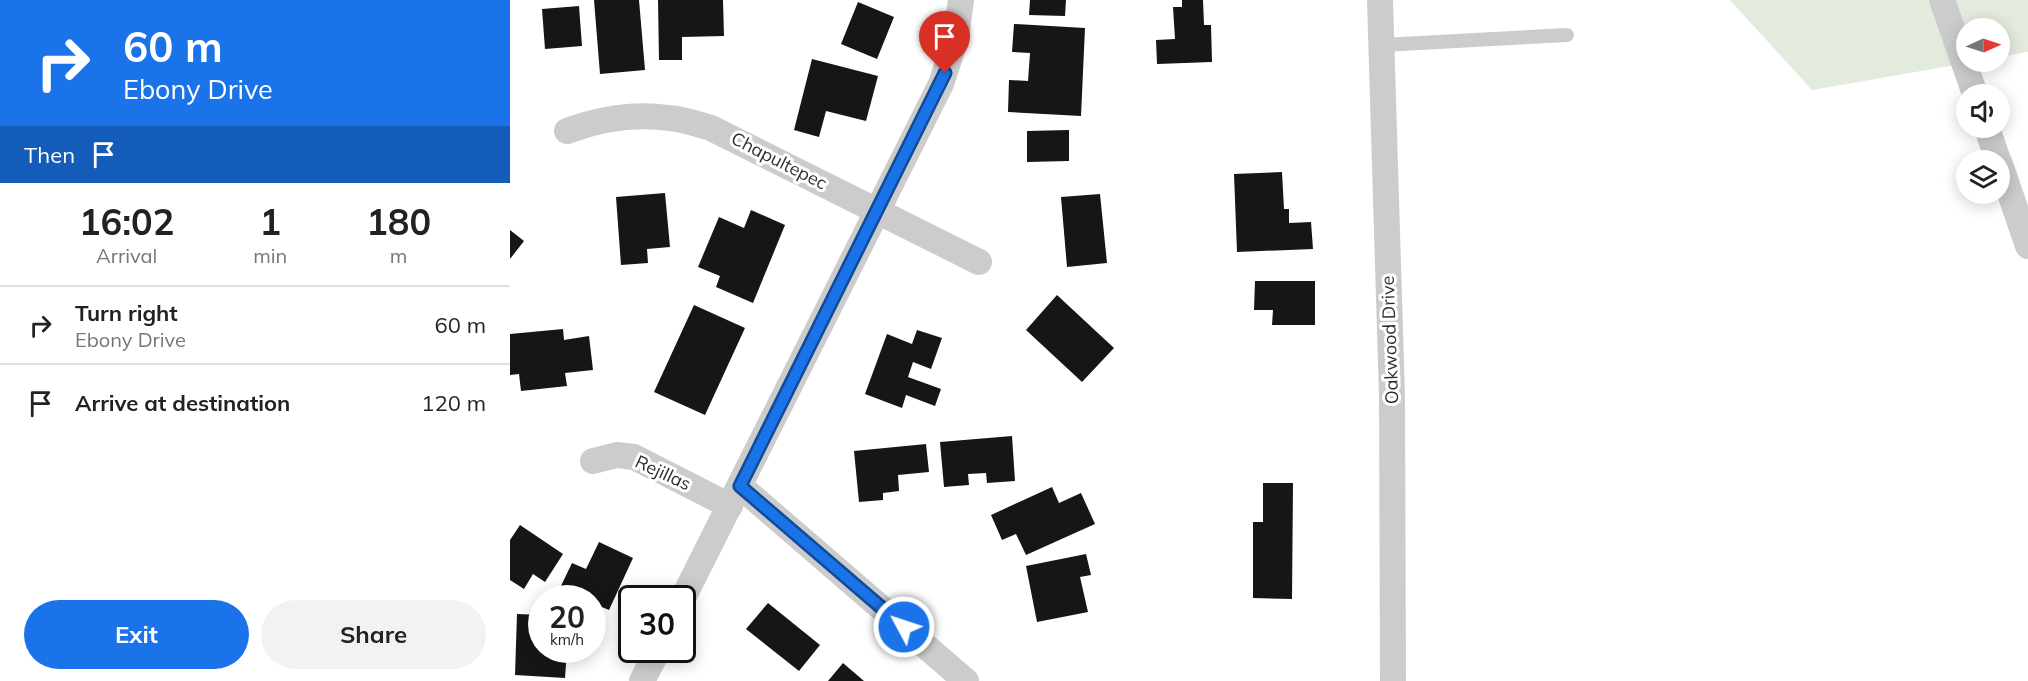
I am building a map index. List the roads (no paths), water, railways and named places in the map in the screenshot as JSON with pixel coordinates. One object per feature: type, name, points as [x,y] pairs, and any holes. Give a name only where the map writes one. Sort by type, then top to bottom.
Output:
[{"type":"street","points":[[690,585],[941,84],[956,38],[961,0]]},
{"type":"street","name":"Oakwood Drive","points":[[1380,0],[1392,397],[1393,681]]},
{"type":"street","points":[[1942,0],[1971,84]]},
{"type":"street","name":"Chapultepec","points":[[567,131],[586,124],[628,116],[670,118],[711,128],[979,261]]},
{"type":"street","points":[[2010,194],[2028,246]]},
{"type":"street","name":"Rejillas","points":[[593,461],[617,455],[634,457],[735,496],[966,681]]},
{"type":"street","points":[[642,681],[651,663]]},
{"type":"lane","points":[[1382,45],[1566,35]]}]
